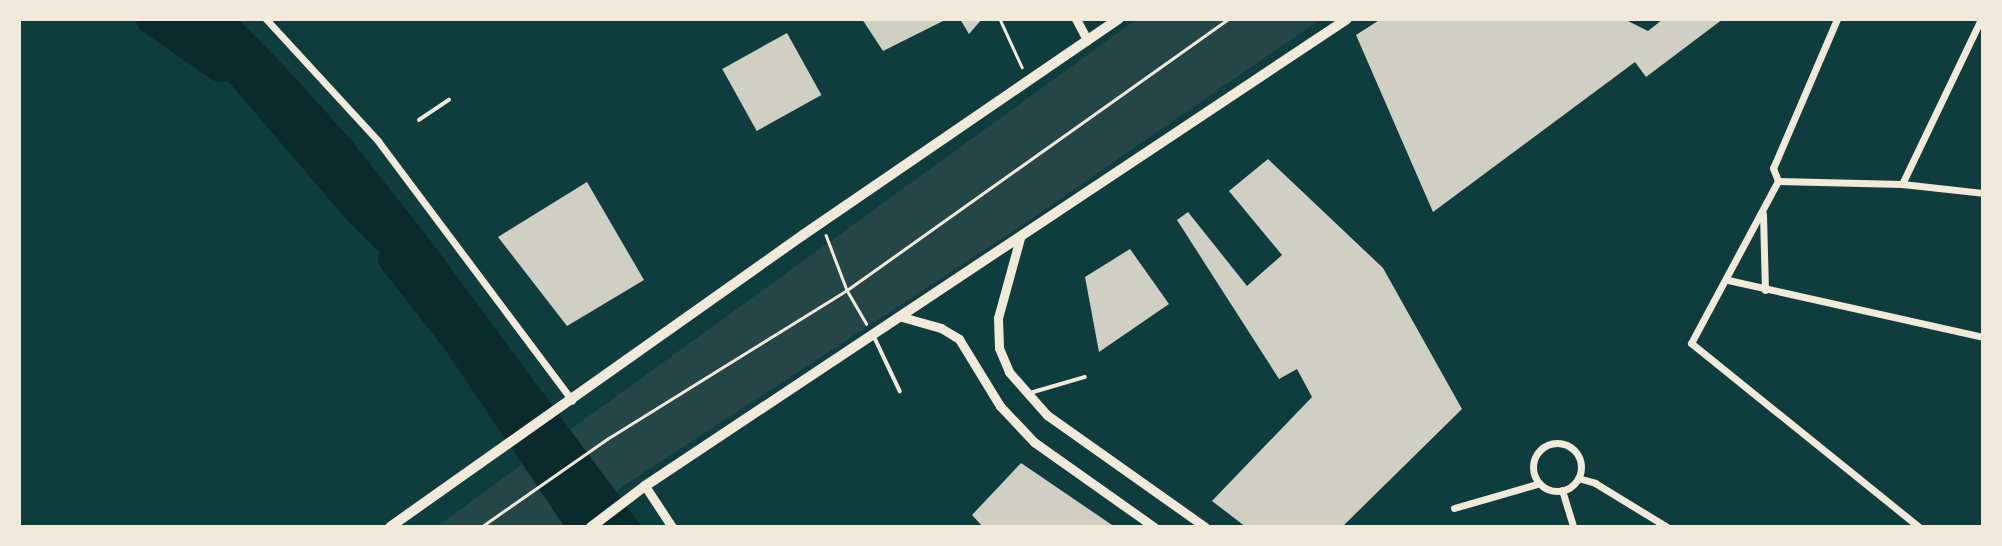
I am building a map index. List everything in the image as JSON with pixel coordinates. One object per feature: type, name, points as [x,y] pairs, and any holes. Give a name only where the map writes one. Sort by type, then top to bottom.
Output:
[{"type":"main road","points":[[390,527],[822,222],[1119,19]]},
{"type":"main road","points":[[591,527],[645,486],[1348,19]]},
{"type":"street","points":[[266,19],[378,141],[568,403]]},
{"type":"street","points":[[1076,19],[1087,40]]},
{"type":"street","points":[[1837,19],[1773,168],[1778,181],[1728,281],[1691,344],[1919,527]]},
{"type":"street","points":[[1902,184],[1981,19]]},
{"type":"street","points":[[1778,181],[1902,184],[1983,193]]},
{"type":"street","points":[[1763,214],[1765,290]]},
{"type":"street","points":[[1020,238],[1003,288],[999,348],[1025,395],[1068,431],[1205,527]]},
{"type":"street","points":[[1728,281],[1983,337]]},
{"type":"street","points":[[902,317],[942,328],[959,339],[1000,406],[1034,442],[1154,527]]},
{"type":"street","points":[[1537,484],[1535,458],[1552,444],[1574,450],[1581,463],[1578,478],[1562,490]]},
{"type":"street","points":[[1578,478],[1595,483],[1667,527]]},
{"type":"street","points":[[1454,508],[1537,484],[1562,490]]},
{"type":"street","points":[[645,486],[672,527]]},
{"type":"street","points":[[1562,490],[1573,527]]},
{"type":"lane","points":[[418,120],[449,100]]},
{"type":"lane","points":[[874,336],[900,391]]},
{"type":"lane","points":[[1025,395],[1050,384],[1084,377]]},
{"type":"path","points":[[1000,19],[1028,79]]},
{"type":"path","points":[[481,527],[607,439],[847,290],[1011,169],[1228,19]]},
{"type":"path","points":[[822,222],[847,290],[874,336]]},
{"type":"path","points":[[490,521],[494,527]]},
{"type":"shaded area","points":[[157,19],[238,19],[289,71],[352,141],[430,240],[642,527],[586,527],[513,413],[431,304],[346,219],[229,82]]},
{"type":"shaded area","points":[[1137,19],[1321,19],[1018,228],[625,485],[573,527],[436,527]]},
{"type":"building","points":[[862,19],[947,19],[883,51]]},
{"type":"building","points":[[960,19],[982,19],[969,34]]},
{"type":"building","points":[[1381,19],[1624,19],[1648,31],[1663,19],[1723,19],[1646,77],[1635,62],[1433,212],[1356,35]]},
{"type":"building","points":[[787,33],[821,95],[757,131],[722,69]]},
{"type":"building","points":[[1268,159],[1383,268],[1462,409],[1342,527],[1246,527],[1212,501],[1312,397],[1297,369],[1279,379],[1177,220],[1188,212],[1247,286],[1282,255],[1229,191]]},
{"type":"building","points":[[587,182],[644,280],[567,326],[498,237]]},
{"type":"building","points":[[1130,249],[1169,304],[1099,352],[1085,277]]},
{"type":"building","points":[[1021,463],[1115,527],[983,527],[972,515]]},
{"type":"waterway","points":[[151,19],[220,67]]},
{"type":"waterway","points":[[393,259],[456,339],[583,527]]}]
